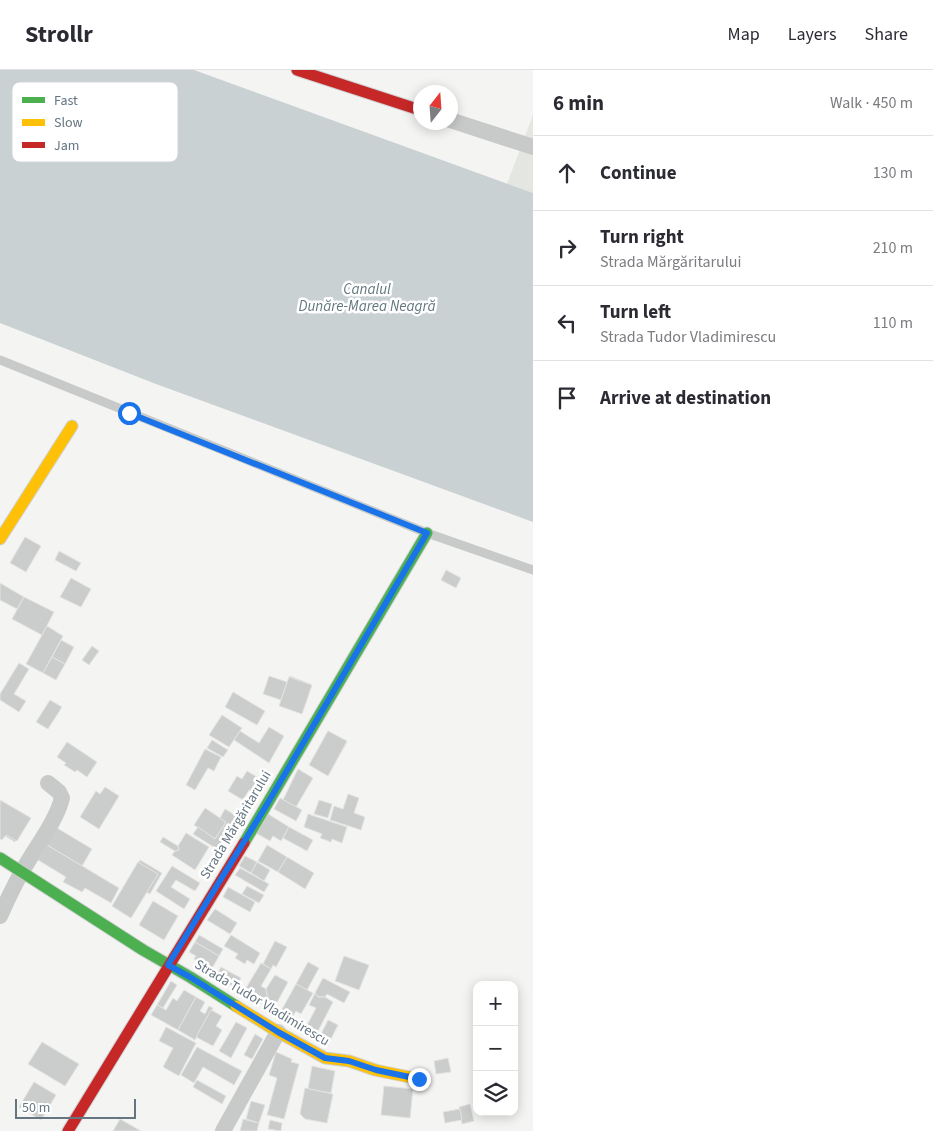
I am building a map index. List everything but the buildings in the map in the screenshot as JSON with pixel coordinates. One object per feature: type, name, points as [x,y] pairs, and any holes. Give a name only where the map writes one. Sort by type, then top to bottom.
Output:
[{"type":"street","points":[[297,70],[413,108]]},
{"type":"street","points":[[458,123],[533,147]]},
{"type":"street","points":[[0,539],[72,426]]},
{"type":"street","name":"Strada Mărgăritarului","points":[[68,1131],[266,806],[427,533]]},
{"type":"street","points":[[0,916],[22,872],[60,805],[62,798],[48,783]]},
{"type":"street","name":"Strada Tudor Vladimirescu","points":[[0,858],[168,965],[278,1032],[325,1058],[349,1061],[376,1070],[419,1079]]},
{"type":"street","points":[[223,1131],[278,1032]]},
{"type":"lane","points":[[0,360],[427,533],[533,570]]},
{"type":"shaded area","points":[[533,115],[533,193],[507,184]]},
{"type":"water","name":"Canalul Dunăre-Marea Neagră","points":[[0,70],[194,70],[533,193],[533,522],[156,384],[0,323]]},
{"type":"traffic: fast","points":[[244,843],[427,533]]},
{"type":"traffic: fast","points":[[0,858],[143,950],[236,1006]]},
{"type":"traffic: slow","points":[[0,539],[72,426]]},
{"type":"traffic: slow","points":[[236,1006],[325,1058],[349,1061],[375,1070],[419,1079]]},
{"type":"traffic: jam","points":[[297,70],[413,108]]},
{"type":"traffic: jam","points":[[68,1131],[244,843]]},
{"type":"route","points":[[129,413],[427,533],[266,806],[168,965],[278,1032],[325,1058],[349,1061],[376,1070],[419,1079]]}]
